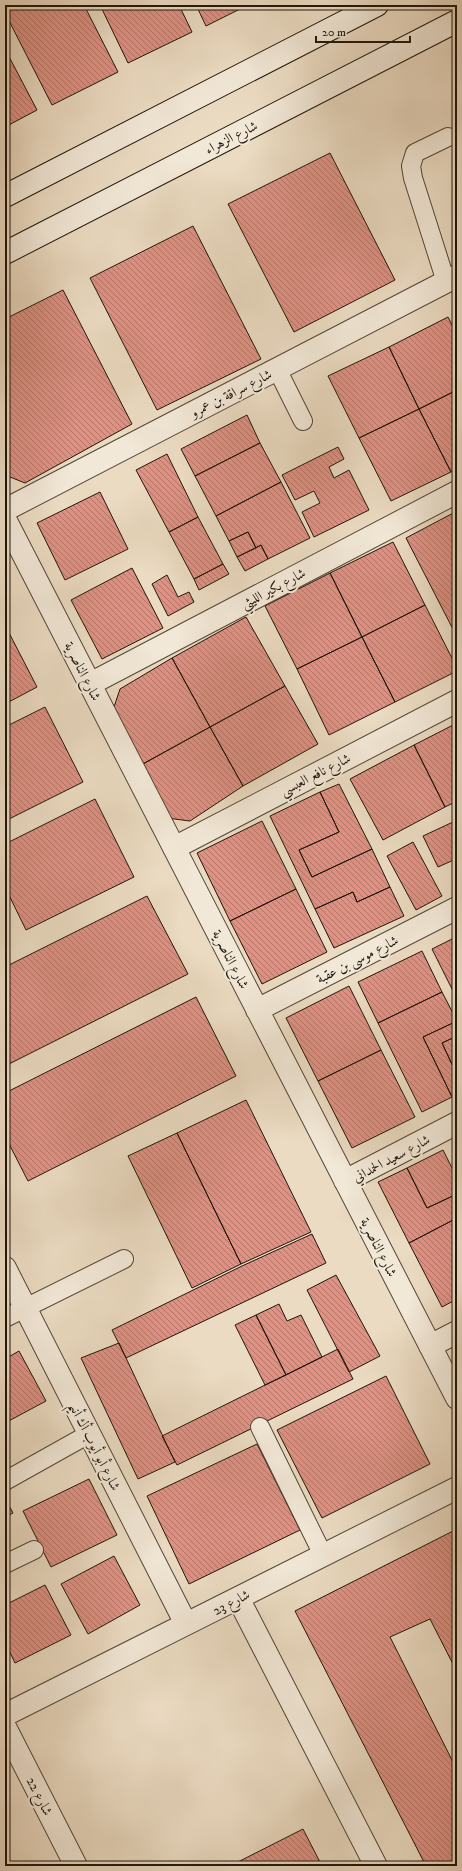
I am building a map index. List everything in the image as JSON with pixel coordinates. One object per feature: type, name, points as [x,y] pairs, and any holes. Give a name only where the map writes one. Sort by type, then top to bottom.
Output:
[{"type":"street","points":[[5,196],[377,5]]},
{"type":"street","name":"شارع الزهراء","points":[[5,253],[457,21]]},
{"type":"street","name":"شارع سراقة بن عمرو","points":[[5,510],[451,279]]},
{"type":"street","name":"شارع بكير الليثي","points":[[90,684],[457,492]]},
{"type":"street","name":"شارع الناصرية","points":[[5,519],[457,1398]]},
{"type":"street","name":"شارع نافع العبسي","points":[[174,848],[457,701]]},
{"type":"street","name":"شارع موسى بن عقبة","points":[[257,1010],[457,908]]},
{"type":"street","name":"شارع سعيد الحمداني","points":[[345,1181],[457,1123]]},
{"type":"street","name":"شارع أبو أيوب أك أنيم","points":[[5,1268],[186,1624]]},
{"type":"street","points":[[430,1346],[457,1332]]},
{"type":"street","name":"شارع 23","points":[[5,1715],[457,1488]]},
{"type":"street","points":[[238,1598],[376,1866]]},
{"type":"street","name":"شارع 22","points":[[5,1727],[76,1866]]},
{"type":"lane","points":[[448,137],[415,153],[411,166],[413,178],[451,279]]},
{"type":"lane","points":[[277,369],[304,421]]},
{"type":"lane","points":[[5,1318],[124,1259]]},
{"type":"lane","points":[[260,1427],[323,1555]]},
{"type":"lane","points":[[5,1481],[90,1434]]},
{"type":"lane","points":[[5,1564],[34,1550]]},
{"type":"building","points":[[5,5],[84,5],[118,72],[52,105],[5,13]]},
{"type":"building","points":[[100,5],[179,5],[192,32],[128,63]]},
{"type":"building","points":[[196,5],[248,5],[206,26]]},
{"type":"building","points":[[5,49],[37,110],[5,127]]},
{"type":"building","points":[[330,153],[395,280],[294,332],[228,204]]},
{"type":"building","points":[[193,226],[261,359],[157,410],[90,278]]},
{"type":"building","points":[[63,290],[132,424],[25,483],[5,475],[5,319]]},
{"type":"building","points":[[448,317],[457,335],[457,390],[419,409],[389,347]]},
{"type":"building","points":[[389,347],[419,409],[359,438],[328,376]]},
{"type":"building","points":[[457,390],[457,469],[451,472],[419,409]]},
{"type":"building","points":[[419,409],[451,472],[391,501],[359,438]]},
{"type":"building","points":[[247,415],[260,443],[195,476],[181,449]]},
{"type":"building","points":[[260,443],[281,482],[216,516],[195,476]]},
{"type":"building","points":[[338,447],[344,459],[329,467],[334,478],[349,470],[369,510],[314,537],[302,512],[320,503],[314,491],[295,500],[282,475]]},
{"type":"building","points":[[167,454],[198,517],[169,532],[136,470]]},
{"type":"building","points":[[281,482],[310,538],[268,559],[261,545],[256,548],[248,532],[229,541],[216,516]]},
{"type":"building","points":[[100,492],[128,549],[65,580],[37,523]]},
{"type":"building","points":[[457,511],[457,637],[406,538]]},
{"type":"building","points":[[198,517],[223,564],[194,579],[169,532]]},
{"type":"building","points":[[248,532],[256,548],[237,557],[229,541]]},
{"type":"building","points":[[393,542],[425,605],[362,637],[330,573]]},
{"type":"building","points":[[261,545],[268,559],[245,571],[237,557]]},
{"type":"building","points":[[223,564],[229,574],[199,590],[194,579]]},
{"type":"building","points":[[132,568],[163,628],[102,659],[71,600]]},
{"type":"building","points":[[330,573],[362,637],[297,669],[265,606]]},
{"type":"building","points":[[167,575],[178,597],[189,592],[194,602],[168,616],[152,584]]},
{"type":"building","points":[[425,605],[457,668],[457,671],[395,702],[362,637]]},
{"type":"building","points":[[246,617],[285,686],[210,727],[172,658]]},
{"type":"building","points":[[5,625],[37,687],[5,704]]},
{"type":"building","points":[[362,637],[395,702],[329,735],[297,669]]},
{"type":"building","points":[[172,658],[210,727],[141,765],[112,713],[120,689]]},
{"type":"building","points":[[285,686],[318,744],[243,786],[210,727]]},
{"type":"building","points":[[45,707],[83,782],[5,821],[5,727]]},
{"type":"building","points":[[457,723],[457,801],[445,807],[414,745]]},
{"type":"building","points":[[210,727],[243,786],[190,821],[167,818],[141,765]]},
{"type":"building","points":[[414,745],[445,807],[383,840],[350,779]]},
{"type":"building","points":[[339,784],[372,849],[312,877],[299,850],[339,832],[320,792]]},
{"type":"building","points":[[320,792],[339,832],[299,850],[312,877],[372,849],[390,887],[357,902],[353,892],[315,909],[270,816]]},
{"type":"building","points":[[95,799],[134,877],[26,930],[5,887],[5,844]]},
{"type":"building","points":[[262,821],[296,889],[230,921],[197,853]]},
{"type":"building","points":[[453,822],[457,831],[457,862],[456,859],[438,867],[423,836]]},
{"type":"building","points":[[413,842],[442,896],[416,910],[387,856]]},
{"type":"building","points":[[390,887],[404,916],[334,948],[315,909],[353,892],[357,902]]},
{"type":"building","points":[[296,889],[327,952],[262,984],[230,921]]},
{"type":"building","points":[[147,896],[188,974],[5,1066],[5,967]]},
{"type":"building","points":[[454,938],[457,945],[457,999],[432,949]]},
{"type":"building","points":[[422,951],[442,992],[378,1023],[358,982]]},
{"type":"building","points":[[349,986],[381,1050],[318,1081],[286,1018]]},
{"type":"building","points":[[442,992],[457,1021],[423,1037],[452,1097],[422,1112],[378,1023]]},
{"type":"building","points":[[196,997],[236,1076],[28,1181],[5,1136],[5,1093]]},
{"type":"building","points":[[457,1021],[457,1036],[442,1043],[457,1075],[457,1095],[452,1097],[423,1037]]},
{"type":"building","points":[[457,1036],[457,1075],[442,1043]]},
{"type":"building","points":[[381,1050],[415,1117],[352,1148],[318,1081]]},
{"type":"building","points":[[246,1100],[311,1232],[241,1264],[177,1133]]},
{"type":"building","points":[[177,1133],[241,1264],[192,1288],[128,1156]]},
{"type":"building","points":[[443,1150],[457,1178],[457,1194],[427,1208],[407,1168]]},
{"type":"building","points":[[407,1168],[427,1208],[457,1194],[457,1218],[409,1243],[378,1182]]},
{"type":"building","points":[[457,1218],[457,1299],[442,1307],[409,1243]]},
{"type":"building","points":[[312,1234],[326,1263],[126,1358],[112,1330],[242,1266]]},
{"type":"building","points":[[336,1275],[380,1356],[349,1372],[307,1290]]},
{"type":"building","points":[[279,1304],[287,1321],[301,1315],[322,1357],[286,1375],[256,1315]]},
{"type":"building","points":[[256,1315],[286,1375],[265,1385],[235,1325]]},
{"type":"building","points":[[119,1343],[175,1462],[138,1479],[81,1358]]},
{"type":"building","points":[[338,1349],[353,1379],[177,1465],[162,1436]]},
{"type":"building","points":[[19,1351],[46,1401],[5,1423],[5,1359]]},
{"type":"building","points":[[386,1376],[430,1464],[322,1518],[277,1430]]},
{"type":"building","points":[[257,1444],[300,1530],[189,1584],[147,1496]]},
{"type":"building","points":[[89,1479],[117,1535],[51,1567],[23,1511]]},
{"type":"building","points":[[5,1498],[13,1513],[5,1517]]},
{"type":"building","points":[[457,1529],[457,1672],[430,1619],[390,1637],[457,1770],[457,1866],[426,1866],[295,1611]]},
{"type":"building","points":[[114,1556],[140,1605],[88,1634],[61,1584]]},
{"type":"building","points":[[45,1585],[71,1635],[15,1663],[5,1642],[5,1605]]},
{"type":"building","points":[[303,1829],[322,1866],[230,1866]]}]
